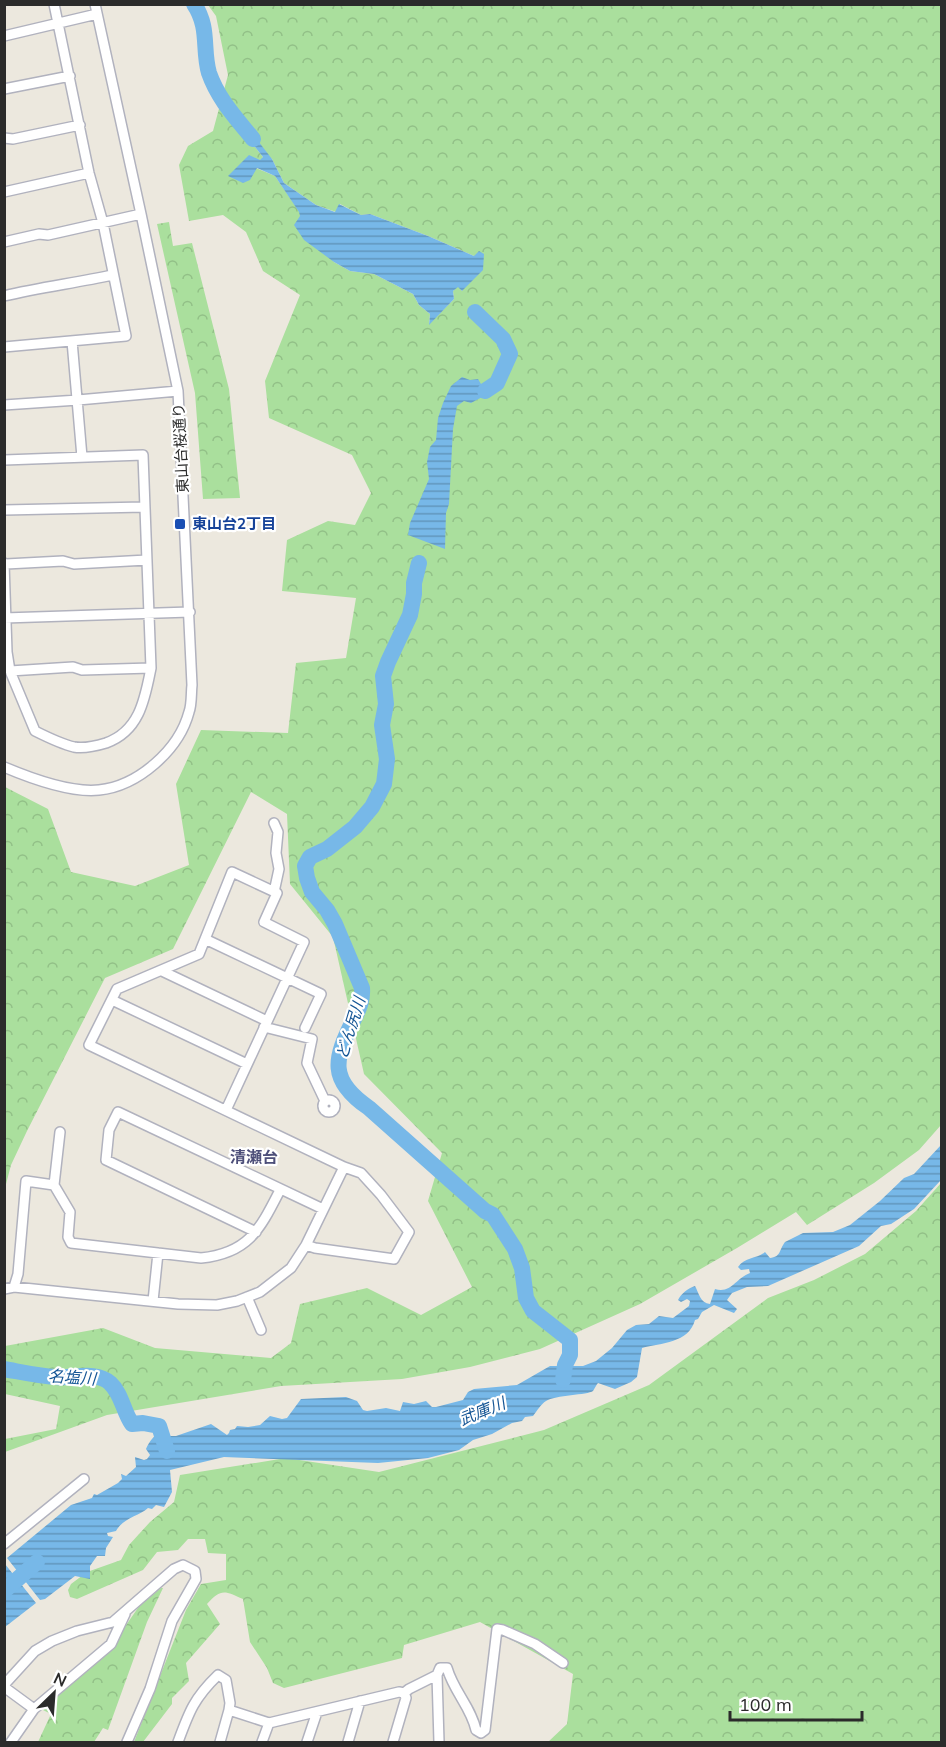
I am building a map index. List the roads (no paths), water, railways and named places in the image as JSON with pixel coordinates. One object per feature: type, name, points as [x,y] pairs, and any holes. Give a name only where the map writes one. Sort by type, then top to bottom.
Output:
[{"type":"street","points":[[4,346],[126,336],[54,4]]},
{"type":"street","points":[[4,36],[59,24],[96,9]]},
{"type":"street","name":"東山台桜通り","points":[[8,768],[72,789],[98,790],[116,786],[134,778],[161,759],[177,739],[189,713],[192,685],[190,612],[178,391],[96,9]]},
{"type":"street","points":[[4,89],[70,76]]},
{"type":"street","points":[[4,138],[13,139],[80,125]]},
{"type":"street","points":[[4,192],[89,172]]},
{"type":"street","points":[[4,242],[39,234],[48,235],[141,213]]},
{"type":"street","points":[[4,296],[112,275]]},
{"type":"street","points":[[72,341],[82,456]]},
{"type":"street","points":[[4,405],[178,391]]},
{"type":"street","points":[[4,460],[143,455],[150,613],[151,668],[145,699],[138,716],[128,730],[114,740],[96,746],[75,747],[35,731],[10,670],[5,618],[5,564],[63,561],[74,564],[147,560]]},
{"type":"street","points":[[4,510],[144,507]]},
{"type":"street","points":[[5,618],[190,612]]},
{"type":"street","points":[[10,670],[74,667],[82,670],[151,668]]},
{"type":"street","points":[[274,823],[278,832],[276,853],[279,869],[274,892]]},
{"type":"street","points":[[226,1110],[304,942],[264,922],[277,893],[232,872],[199,954],[117,989],[89,1045],[344,1167],[362,1173],[409,1232],[394,1259],[306,1245]]},
{"type":"street","points":[[205,939],[321,994],[305,1028]]},
{"type":"street","points":[[162,971],[265,1024],[312,1039],[307,1063],[325,1101]]},
{"type":"street","points":[[112,1000],[247,1064]]},
{"type":"street","points":[[256,1232],[106,1160],[109,1130],[118,1112],[323,1209]]},
{"type":"street","points":[[60,1132],[54,1185],[70,1212],[68,1237],[71,1243],[201,1258],[222,1256],[243,1244],[256,1232],[280,1190]]},
{"type":"street","points":[[54,1185],[26,1182],[18,1274],[9,1288],[217,1305],[260,1292],[291,1268],[306,1245],[344,1167]]},
{"type":"street","points":[[153,1301],[158,1253]]},
{"type":"street","points":[[248,1297],[261,1330]]},
{"type":"street","points":[[4,1544],[84,1479]]},
{"type":"street","points":[[34,1709],[4,1686],[35,1651],[77,1631],[113,1622],[174,1569],[183,1565],[195,1571],[196,1579],[172,1621],[150,1689],[127,1743]]},
{"type":"street","points":[[11,1743],[34,1709],[111,1644],[128,1608]]},
{"type":"street","points":[[439,1743],[437,1675],[440,1668],[447,1668],[451,1683],[474,1719],[476,1730],[481,1733],[485,1730],[497,1629],[535,1644],[563,1663]]},
{"type":"street","points":[[178,1743],[189,1711],[201,1691],[218,1675],[226,1680],[230,1702],[220,1743]]},
{"type":"street","points":[[229,1710],[268,1723],[399,1692],[404,1693],[437,1675]]},
{"type":"street","points":[[393,1743],[406,1698],[404,1693]]},
{"type":"street","points":[[348,1743],[360,1701]]},
{"type":"street","points":[[307,1743],[317,1712]]},
{"type":"street","points":[[262,1743],[268,1723]]},
{"type":"water","points":[[255,137],[272,159],[284,183],[316,205],[335,212],[339,204],[361,215],[370,214],[474,256],[479,251],[484,254],[483,270],[462,291],[458,287],[453,291],[454,299],[429,325],[430,314],[419,305],[413,294],[374,274],[350,271],[304,240],[294,225],[300,216],[299,212],[275,176],[257,168],[250,180],[243,183],[228,176],[249,155],[260,160],[263,157],[251,142]]},
{"type":"water","points":[[462,377],[470,380],[478,379],[481,384],[485,385],[484,396],[471,403],[464,401],[457,406],[453,429],[445,549],[408,535],[410,523],[429,479],[427,462],[430,447],[436,440],[438,418],[443,403],[451,386]]},
{"type":"water","points":[[941,1145],[941,1180],[914,1209],[891,1224],[881,1226],[859,1246],[768,1286],[747,1287],[732,1293],[727,1300],[737,1309],[734,1313],[714,1305],[702,1312],[692,1328],[681,1338],[642,1348],[637,1377],[631,1382],[615,1389],[598,1383],[590,1392],[550,1399],[542,1404],[533,1416],[525,1417],[522,1421],[473,1440],[459,1450],[428,1458],[378,1463],[224,1457],[170,1470],[172,1492],[164,1507],[156,1505],[152,1509],[148,1508],[127,1520],[116,1531],[107,1533],[108,1536],[113,1537],[106,1548],[105,1556],[97,1556],[90,1566],[90,1579],[75,1576],[45,1599],[40,1600],[7,1558],[71,1505],[92,1498],[94,1494],[97,1495],[118,1483],[122,1479],[121,1474],[126,1476],[136,1467],[135,1457],[147,1459],[150,1455],[146,1449],[160,1432],[176,1436],[211,1424],[227,1435],[237,1426],[260,1425],[270,1416],[287,1418],[301,1399],[346,1397],[357,1401],[363,1410],[367,1411],[386,1408],[400,1411],[403,1402],[414,1404],[426,1401],[432,1407],[436,1407],[463,1400],[468,1392],[474,1389],[517,1385],[550,1366],[583,1366],[596,1361],[612,1348],[627,1330],[636,1325],[649,1324],[659,1316],[673,1318],[689,1306],[690,1301],[687,1299],[681,1302],[678,1300],[690,1288],[695,1286],[702,1300],[710,1304],[715,1289],[725,1289],[750,1273],[749,1269],[741,1270],[738,1267],[744,1261],[765,1252],[770,1258],[776,1256],[785,1242],[803,1233],[833,1232],[850,1225],[904,1178],[914,1174]]},
{"type":"water","points":[[5,1564],[36,1603],[5,1627]]},
{"type":"waterway","name":"どん尻川","points":[[194,4],[204,30],[209,73],[228,108],[253,139]]},
{"type":"waterway","name":"どん尻川","points":[[475,312],[503,339],[510,354],[497,383],[485,391]]},
{"type":"waterway","name":"どん尻川","points":[[419,563],[410,615],[383,676],[386,704],[382,725],[387,759],[384,784],[372,807],[355,827],[327,849],[310,857],[305,866],[312,892],[335,924],[362,988],[360,1004],[342,1046],[339,1068],[341,1078],[356,1098],[485,1211],[493,1215],[515,1249],[522,1268],[526,1298],[533,1311],[570,1340],[570,1355],[565,1365],[563,1380]]},
{"type":"waterway","name":"名塩川","points":[[4,1369],[49,1376],[91,1376],[104,1379],[114,1387],[132,1424],[143,1423],[159,1426],[167,1451]]},
{"type":"waterway","name":"武庫川","points":[[4,1591],[37,1562]]},
{"type":"place","name":"東山台2丁目","points":[[180,524]]},
{"type":"district","name":"清瀬台","points":[[254,1157]]}]
